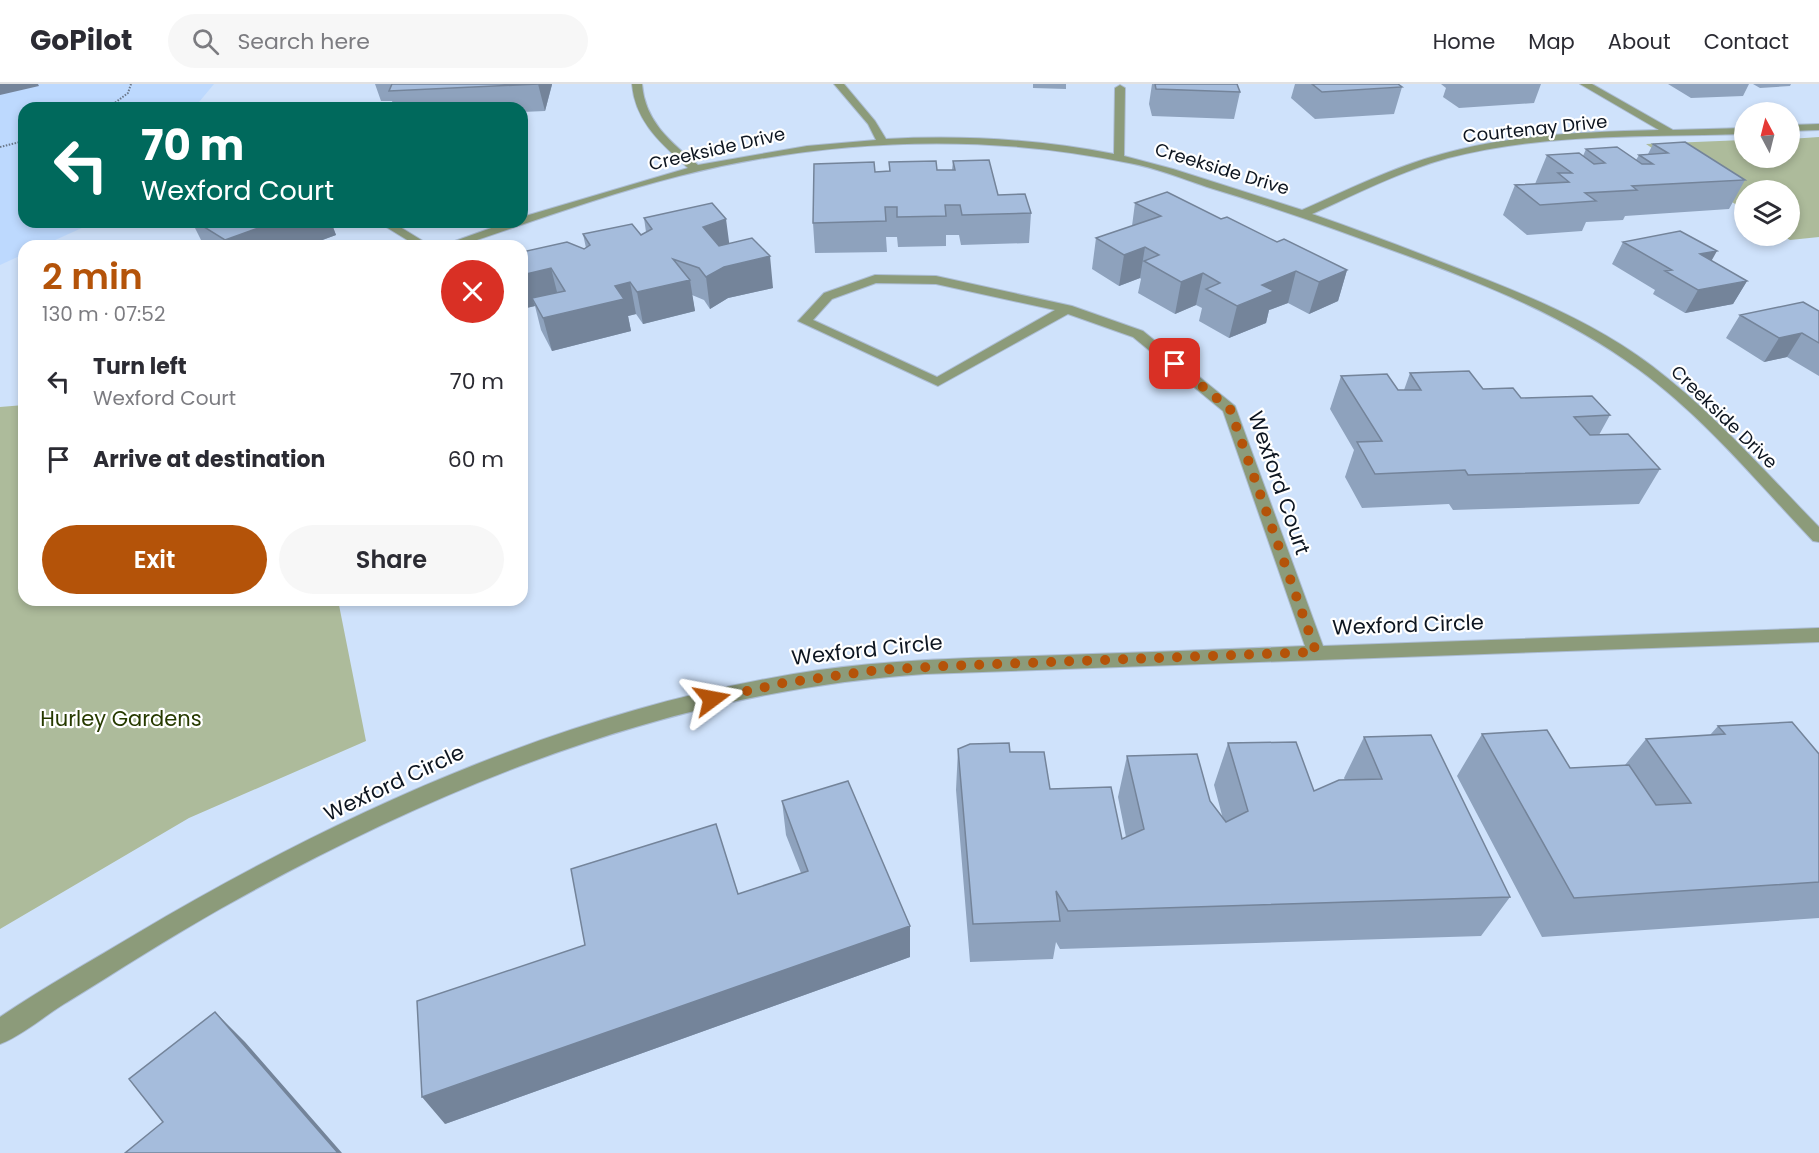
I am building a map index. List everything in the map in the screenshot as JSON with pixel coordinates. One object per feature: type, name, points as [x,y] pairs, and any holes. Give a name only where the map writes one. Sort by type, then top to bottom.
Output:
[{"type":"street","points":[[637,84],[640,108],[645,118],[657,133],[696,169]]},
{"type":"street","points":[[839,84],[872,123],[882,141]]},
{"type":"street","points":[[1585,84],[1673,134]]},
{"type":"street","points":[[1119,158],[1120,88]]},
{"type":"street","points":[[1800,128],[1819,127]]},
{"type":"street","name":"Courtenay Drive","points":[[1305,213],[1413,166],[1470,150],[1542,141],[1734,131]]},
{"type":"street","name":"Creekside Drive","points":[[528,220],[696,169],[779,152],[882,141],[999,142],[1059,148],[1119,158],[1305,213],[1511,294],[1560,316],[1608,342],[1678,393],[1819,537]]},
{"type":"street","points":[[394,228],[414,240]]},
{"type":"street","name":"Creekside Drive","points":[[465,240],[502,228]]},
{"type":"street","name":"Wexford Court","points":[[1067,309],[938,382],[805,321],[828,296],[875,279],[936,280],[1067,309],[1138,334],[1230,409],[1316,652]]},
{"type":"street","name":"Wexford Circle","points":[[0,1032],[201,906],[370,817],[475,771],[565,738],[642,715],[783,683],[878,670],[945,666],[1819,635]]},
{"type":"path","points":[[116,102],[128,93],[131,84]]},
{"type":"path","points":[[0,147],[18,142]]},
{"type":"shaded area","points":[[0,84],[214,84],[199,102],[18,102],[18,228],[82,228],[55,240],[18,240],[18,257],[0,265]]},
{"type":"green space","points":[[1819,137],[1819,237],[1800,239],[1800,180],[1734,180],[1734,203],[1646,144],[1734,140],[1734,168],[1800,168],[1800,138]]},
{"type":"green space","name":"Hurley Gardens","points":[[18,406],[18,606],[339,606],[366,741],[189,818],[0,929],[0,407]]},
{"type":"building","points":[[392,84],[538,84],[389,91]]},
{"type":"building","points":[[1155,84],[1237,84],[1240,92],[1156,89]]},
{"type":"building","points":[[1312,84],[1398,84],[1402,87],[1322,92]]},
{"type":"building","points":[[1685,142],[1745,180],[1632,186],[1637,190],[1585,193],[1596,201],[1540,205],[1515,185],[1569,182],[1558,173],[1572,173],[1547,155],[1579,153],[1594,164],[1605,163],[1586,149],[1617,147],[1642,164],[1653,164],[1639,155],[1668,153],[1653,144]]},
{"type":"building","points":[[989,160],[998,195],[1025,194],[1031,213],[962,215],[960,205],[945,205],[946,216],[897,217],[897,207],[885,207],[886,221],[813,223],[814,164],[874,162],[875,172],[890,171],[889,162],[936,161],[937,170],[955,170],[953,161]]},
{"type":"building","points":[[1167,192],[1221,219],[1227,217],[1277,242],[1284,239],[1347,270],[1319,282],[1296,271],[1262,285],[1274,291],[1237,306],[1206,289],[1220,283],[1203,273],[1181,282],[1144,261],[1159,255],[1145,247],[1124,255],[1096,238],[1161,216],[1135,203]]},
{"type":"building","points":[[712,203],[726,219],[703,227],[719,246],[752,238],[770,256],[724,267],[706,277],[699,268],[673,259],[690,280],[637,292],[630,282],[615,286],[624,299],[543,318],[532,298],[565,291],[551,268],[528,274],[528,251],[567,242],[584,249],[590,245],[583,234],[632,224],[641,235],[652,229],[644,218]]},
{"type":"building","points":[[206,228],[258,228],[225,240]]},
{"type":"building","points":[[1680,231],[1717,251],[1700,254],[1747,281],[1698,290],[1665,271],[1672,270],[1623,242]]},
{"type":"building","points":[[1803,302],[1819,311],[1819,343],[1802,333],[1779,338],[1740,315]]},
{"type":"building","points":[[1469,371],[1483,389],[1513,388],[1521,398],[1592,396],[1610,415],[1574,417],[1590,435],[1628,434],[1660,469],[1468,475],[1465,470],[1375,474],[1357,442],[1382,441],[1341,376],[1387,374],[1398,390],[1421,390],[1410,373]]},
{"type":"building","points":[[1792,722],[1819,754],[1819,882],[1574,898],[1482,734],[1547,730],[1570,768],[1629,765],[1656,805],[1691,803],[1646,739],[1725,734],[1718,726]]},
{"type":"building","points":[[1431,735],[1510,897],[1068,911],[1056,891],[1060,921],[973,924],[958,749],[970,744],[1009,743],[1010,752],[1044,752],[1050,789],[1111,787],[1122,839],[1144,829],[1127,756],[1197,754],[1210,801],[1226,822],[1248,811],[1228,743],[1296,742],[1314,791],[1339,780],[1382,779],[1364,737]]},
{"type":"building","points":[[848,781],[910,926],[422,1097],[417,1001],[585,945],[571,869],[716,824],[738,894],[808,871],[782,801]]},
{"type":"building","points":[[215,1012],[338,1153],[125,1153],[163,1122],[129,1079]]},
{"type":"route","points":[[712,699],[783,683],[878,670],[1316,652],[1230,409],[1175,364]]}]
